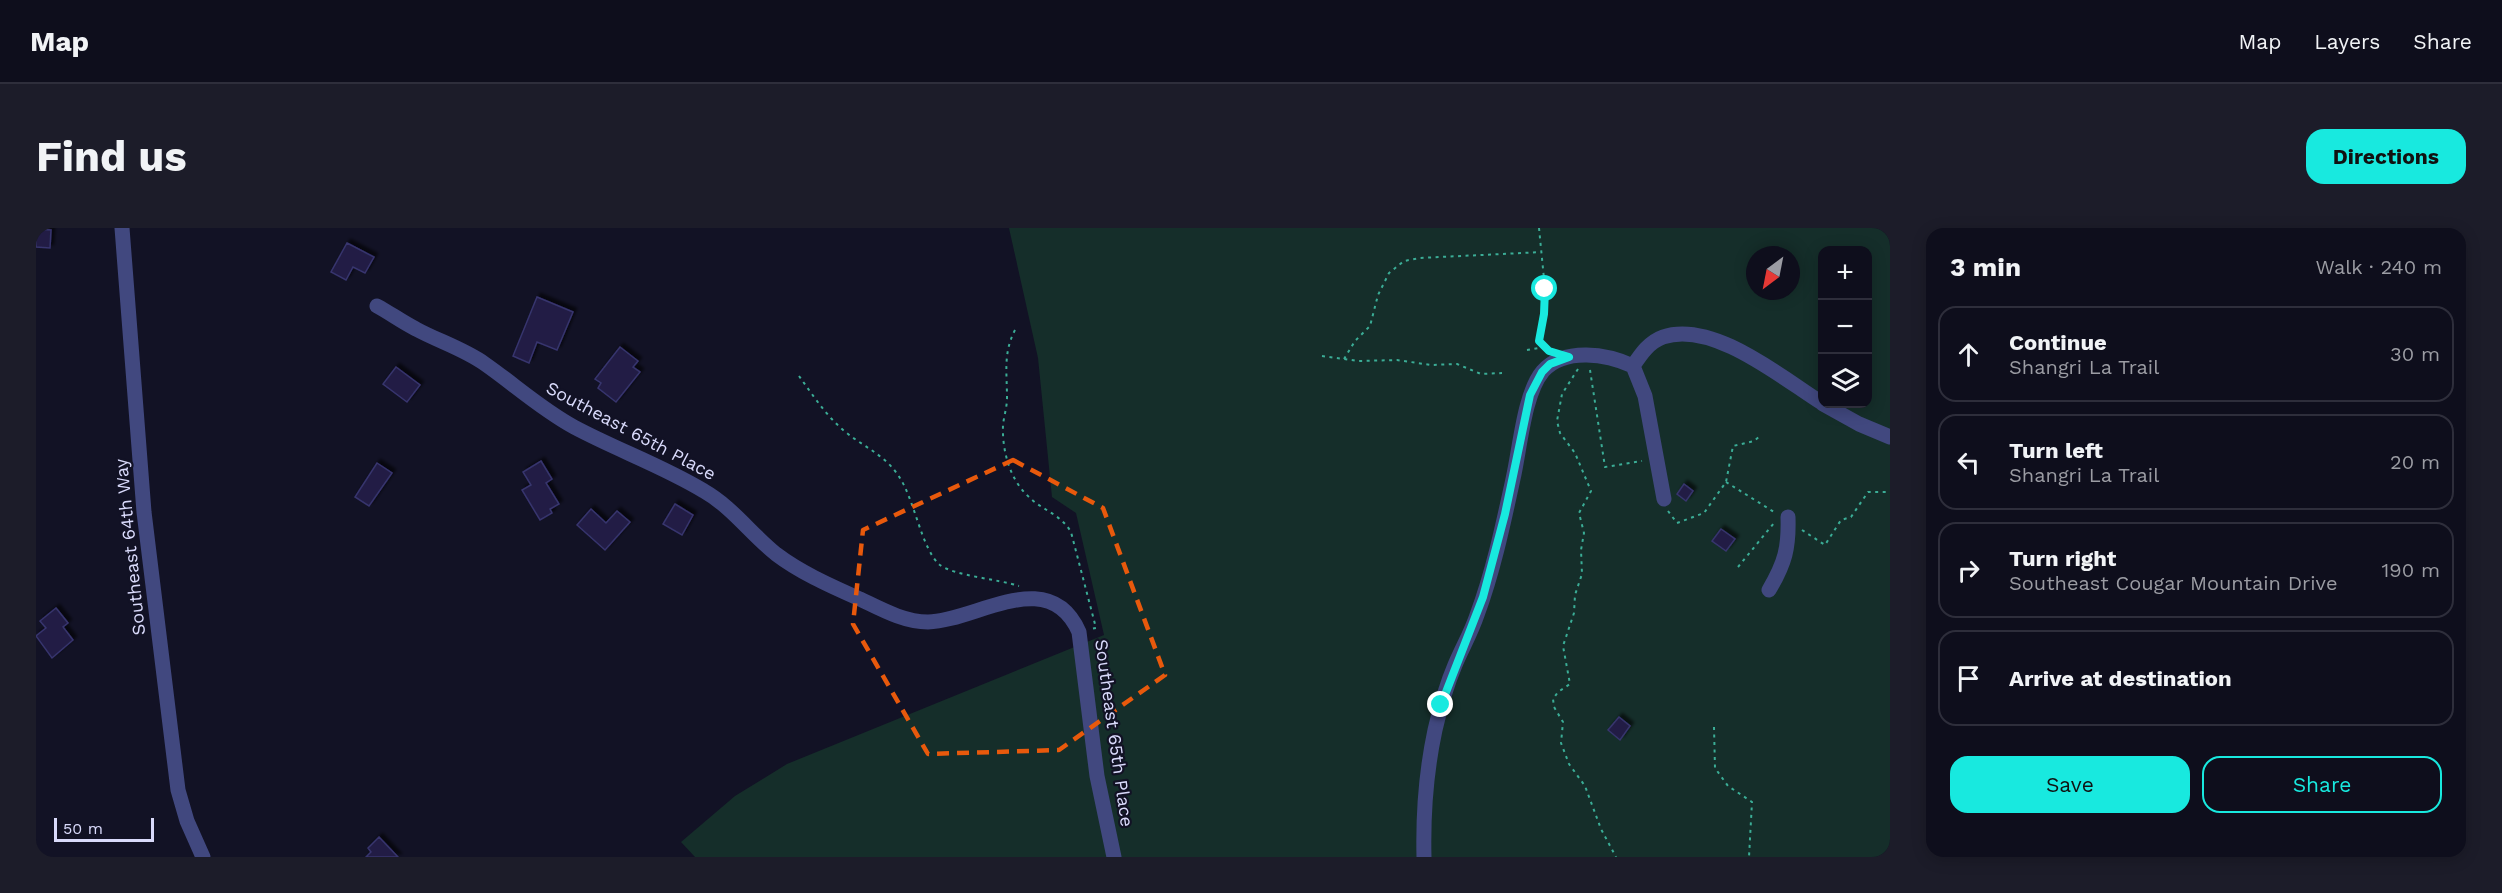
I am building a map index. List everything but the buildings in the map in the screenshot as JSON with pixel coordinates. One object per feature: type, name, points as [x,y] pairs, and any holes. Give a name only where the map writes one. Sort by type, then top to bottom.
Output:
[{"type":"street","name":"Southeast 64th Way","points":[[122,228],[144,512],[176,778],[187,821],[203,857]]},
{"type":"street","name":"Southeast 65th Place","points":[[377,306],[413,328],[484,364],[522,394],[573,426],[706,491],[729,509],[775,553],[799,569],[846,594],[905,618],[926,622],[946,619],[993,604],[1036,599],[1061,607],[1080,632],[1097,776],[1114,857]]},
{"type":"street","points":[[1633,366],[1644,350],[1662,338],[1681,334],[1702,335],[1730,345],[1818,400]]},
{"type":"street","points":[[1424,857],[1425,797],[1435,733],[1447,684],[1483,597],[1505,514],[1527,405],[1542,372],[1550,364],[1569,357],[1588,355],[1607,357],[1633,366],[1645,396],[1664,499]]},
{"type":"street","points":[[1832,408],[1859,424],[1890,437]]},
{"type":"street","points":[[1768,590],[1785,562],[1789,533],[1784,517]]},
{"type":"path","points":[[1539,228],[1545,302],[1538,336],[1544,347],[1580,363],[1560,400],[1557,426],[1563,439],[1575,453],[1591,491],[1579,513],[1584,533],[1581,550],[1582,574],[1575,595],[1574,613],[1563,646],[1569,684],[1553,699],[1554,707],[1563,722],[1561,743],[1569,764],[1585,786],[1601,829],[1616,857]]},
{"type":"path","points":[[1344,359],[1355,341],[1370,326],[1378,294],[1384,281],[1395,266],[1404,261],[1420,258],[1542,252]]},
{"type":"path","points":[[1015,330],[1008,344],[1003,444],[1016,480],[1025,494],[1065,522],[1071,532],[1096,628],[1080,632]]},
{"type":"path","points":[[1527,350],[1544,347]]},
{"type":"path","points":[[1588,355],[1605,467],[1657,459]]},
{"type":"path","points":[[1322,356],[1344,359],[1397,360],[1431,365],[1450,364],[1482,374],[1502,373]]},
{"type":"path","points":[[799,376],[841,429],[883,457],[899,476],[914,505],[929,553],[935,560],[949,571],[993,578],[1020,586]]},
{"type":"path","points":[[1677,522],[1704,513],[1726,482],[1733,446],[1754,441],[1760,436]]},
{"type":"path","points":[[1868,492],[1890,492]]},
{"type":"path","points":[[1738,567],[1784,517]]},
{"type":"path","points":[[1714,727],[1715,768],[1728,786],[1752,802],[1749,857]]},
{"type":"highlighted area","points":[[1013,460],[1103,508],[1165,675],[1059,750],[928,754],[853,624],[863,530]]},
{"type":"green space","points":[[1009,228],[1890,228],[1890,857],[695,857],[681,842],[735,796],[787,764],[1104,635],[1076,513],[1052,497],[1038,358]]},
{"type":"route","points":[[1441,705],[1447,684],[1483,597],[1505,514],[1530,395],[1542,372],[1550,364],[1569,357],[1549,351],[1539,341],[1538,336],[1544,314],[1545,289]]}]
